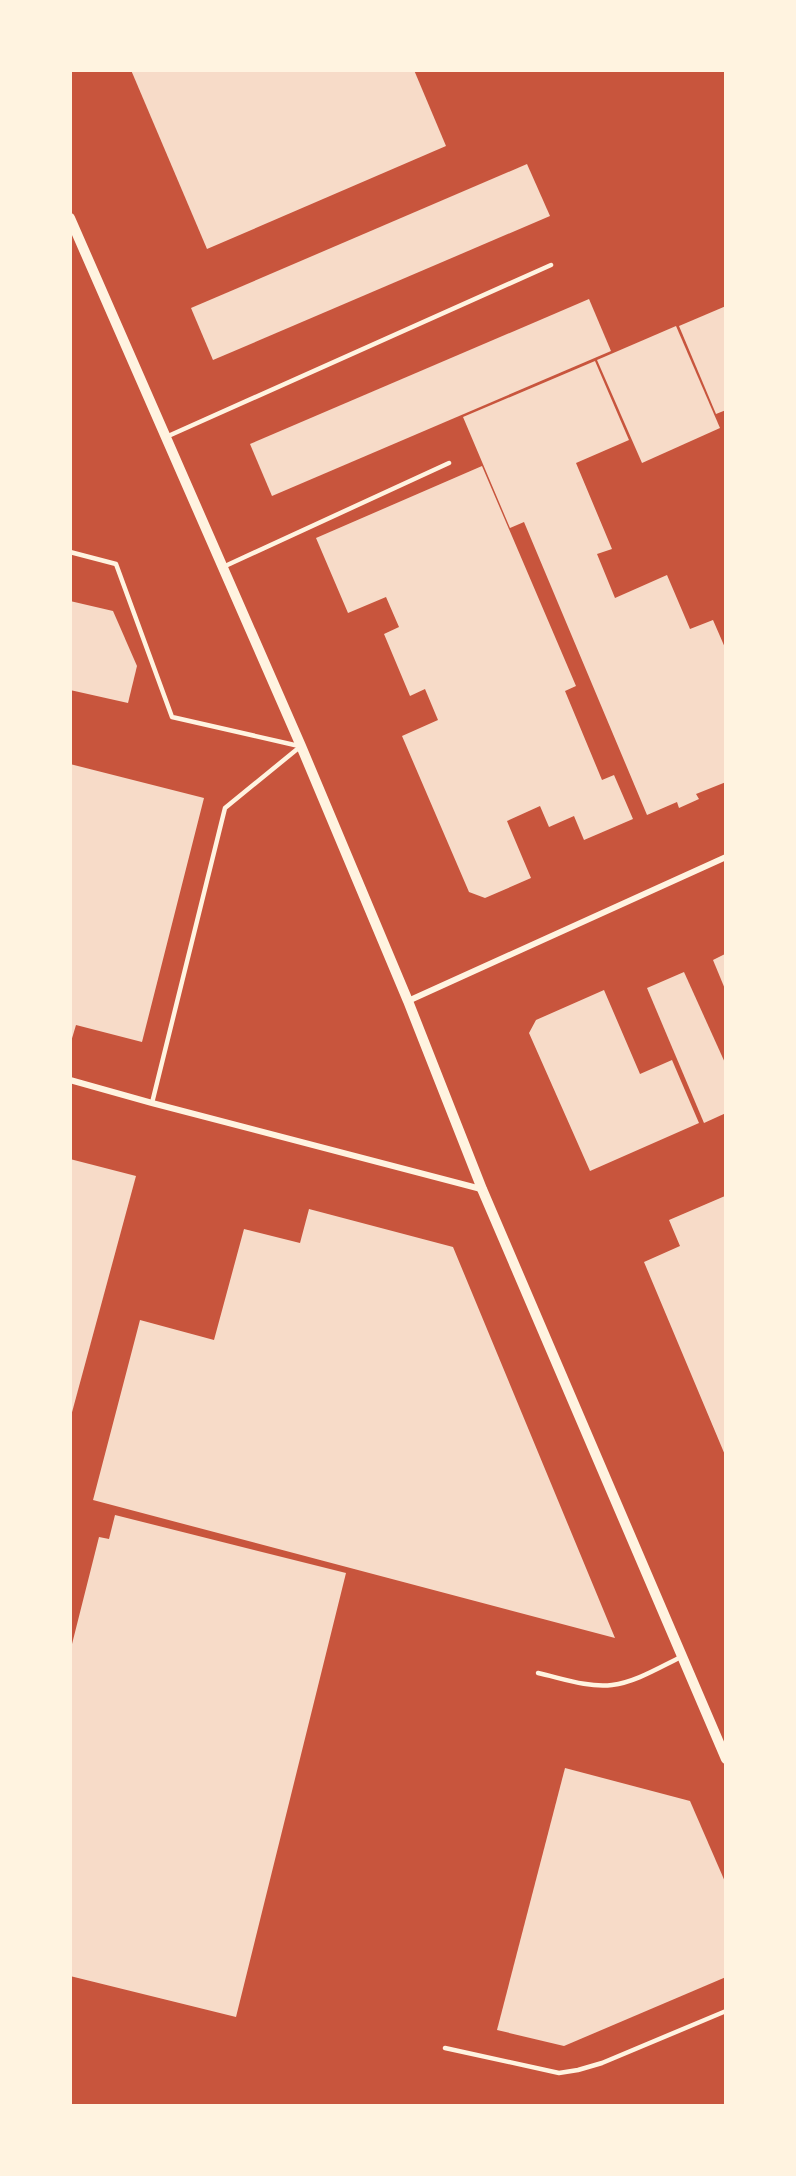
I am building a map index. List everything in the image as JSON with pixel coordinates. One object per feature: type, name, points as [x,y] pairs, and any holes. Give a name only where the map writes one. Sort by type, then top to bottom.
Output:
[{"type":"street","points":[[70,218],[301,746],[408,1001],[482,1189],[726,1760]]},
{"type":"street","points":[[408,1001],[726,857]]},
{"type":"street","points":[[70,1080],[482,1189]]},
{"type":"lane","points":[[166,437],[551,265]]},
{"type":"lane","points":[[223,567],[449,463]]},
{"type":"lane","points":[[70,552],[116,564],[172,717],[301,746]]},
{"type":"lane","points":[[152,1103],[225,808],[301,746]]},
{"type":"lane","points":[[538,1673],[594,1684],[612,1685],[630,1680],[681,1657]]},
{"type":"lane","points":[[445,2048],[559,2073],[602,2063],[726,2011]]},
{"type":"building","points":[[131,70],[414,70],[446,146],[207,249]]},
{"type":"building","points":[[527,164],[550,216],[213,360],[191,308]]},
{"type":"building","points":[[589,299],[611,351],[272,496],[250,444]]},
{"type":"building","points":[[726,306],[726,410],[716,414],[679,326]]},
{"type":"building","points":[[676,326],[720,428],[642,463],[597,360]]},
{"type":"building","points":[[595,361],[629,440],[576,463],[612,549],[597,554],[615,598],[667,575],[690,629],[713,620],[726,650],[726,782],[696,794],[699,799],[679,808],[677,802],[647,815],[524,522],[510,528],[463,417]]},
{"type":"building","points":[[482,466],[576,686],[565,691],[602,780],[614,775],[633,819],[584,840],[574,816],[549,827],[540,806],[507,821],[531,878],[485,898],[469,892],[402,736],[438,720],[425,689],[410,696],[384,634],[399,627],[386,597],[348,613],[316,538]]},
{"type":"building","points":[[70,601],[113,611],[137,666],[128,703],[70,690]]},
{"type":"building","points":[[70,764],[204,798],[142,1042],[76,1025],[70,1045]]},
{"type":"building","points":[[725,954],[725,989],[713,960]]},
{"type":"building","points":[[684,972],[726,1065],[726,1113],[704,1123],[647,988]]},
{"type":"building","points":[[604,990],[640,1074],[672,1060],[699,1123],[590,1171],[529,1033],[536,1020]]},
{"type":"building","points":[[70,1159],[136,1176],[71,1416],[70,1416]]},
{"type":"building","points":[[725,1196],[725,1455],[644,1262],[680,1246],[669,1220]]},
{"type":"building","points":[[309,1209],[453,1247],[615,1638],[93,1500],[140,1320],[214,1340],[244,1229],[300,1243]]},
{"type":"building","points":[[115,1515],[346,1573],[236,2017],[70,1976],[70,1652],[99,1537],[109,1539]]},
{"type":"building","points":[[565,1768],[690,1801],[726,1884],[726,1977],[564,2046],[497,2030]]}]
